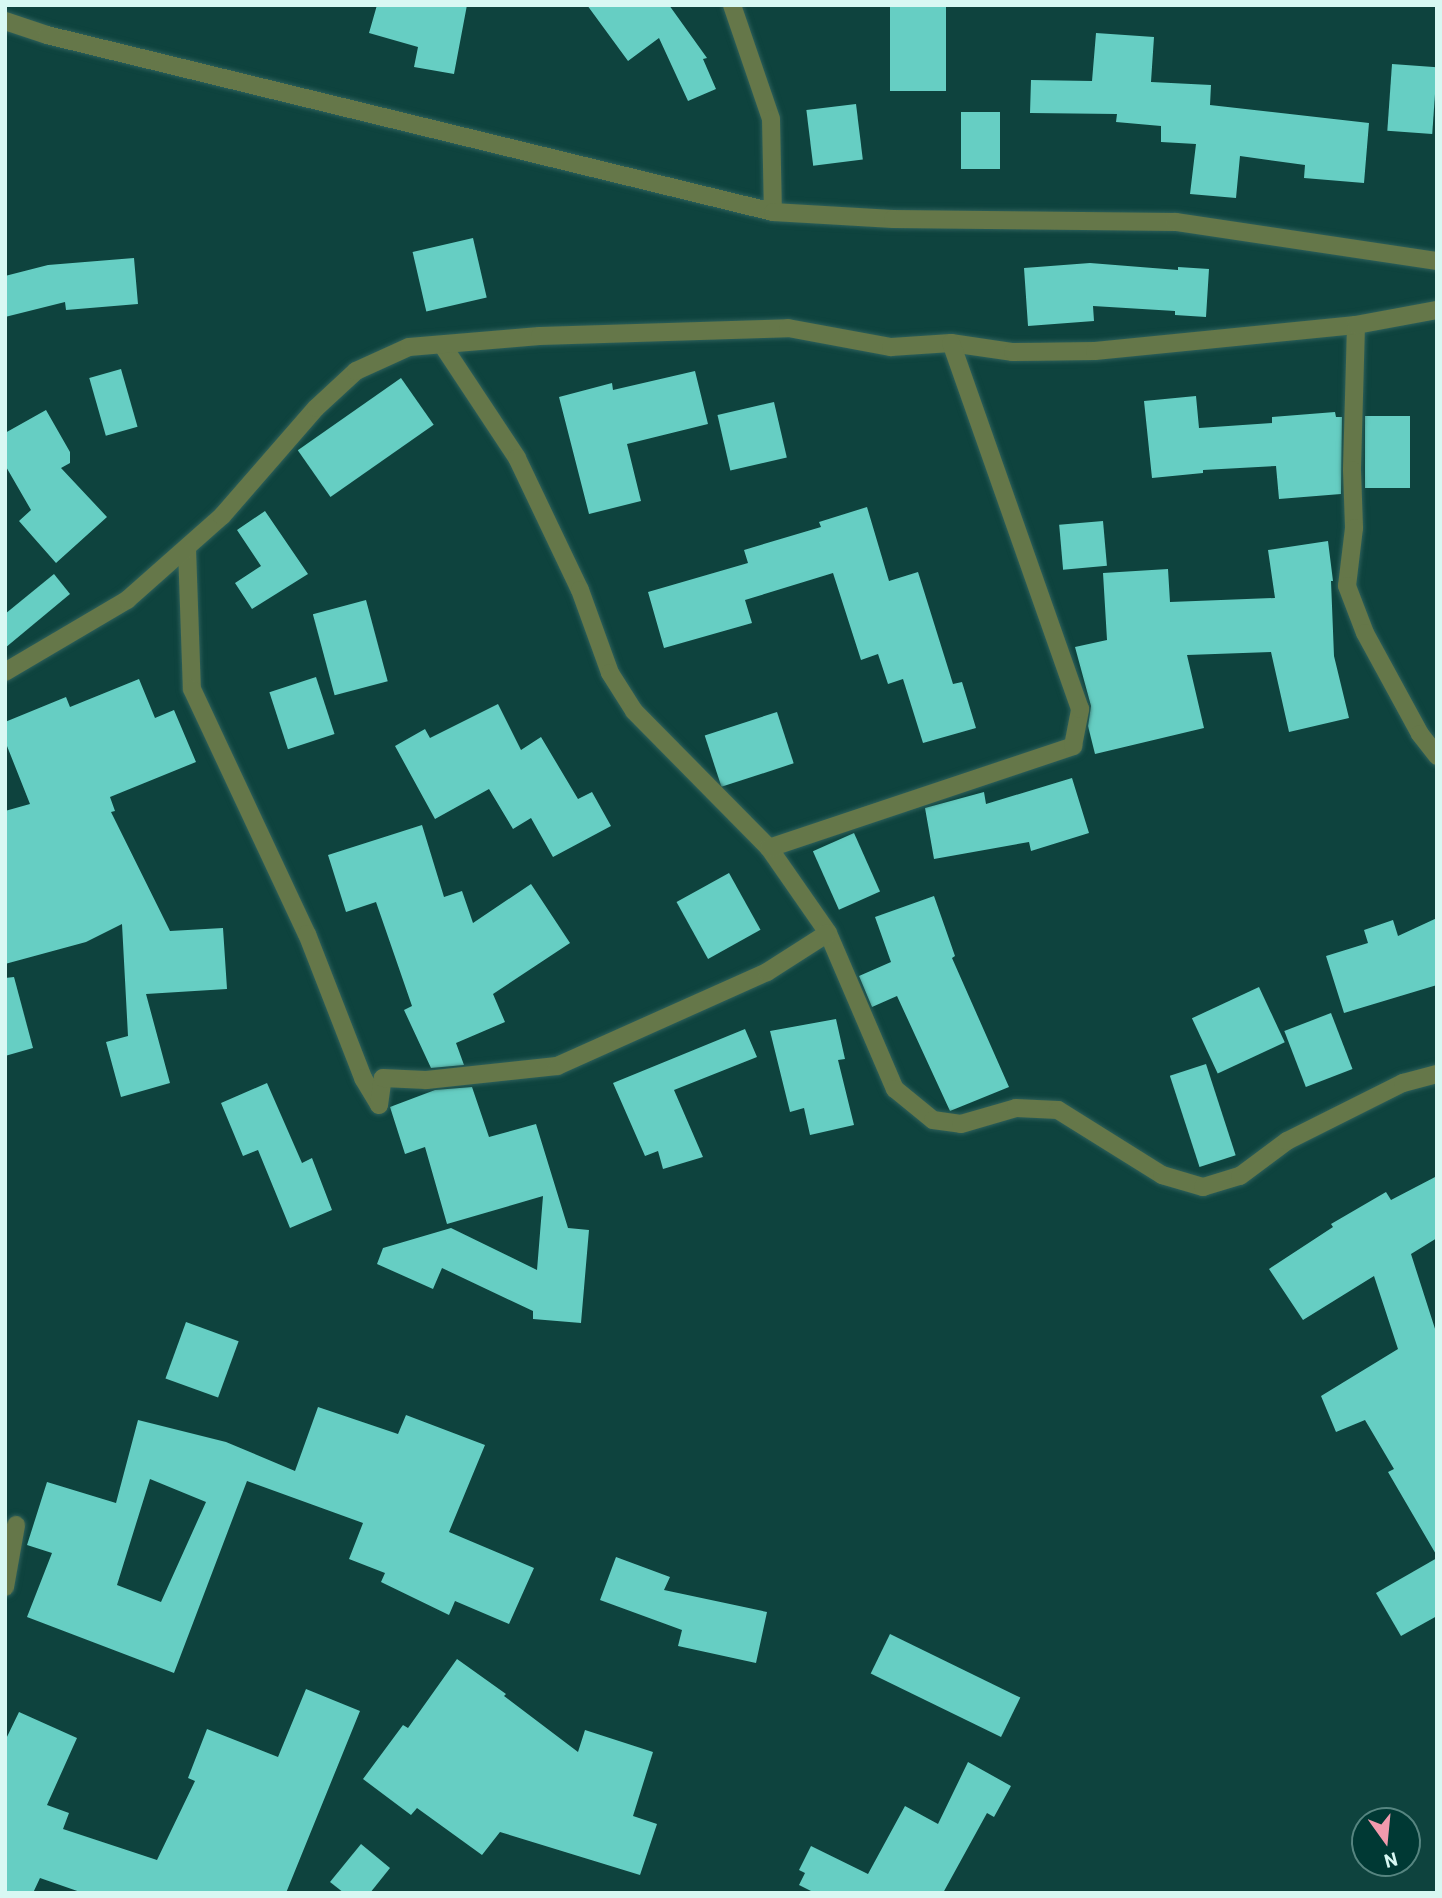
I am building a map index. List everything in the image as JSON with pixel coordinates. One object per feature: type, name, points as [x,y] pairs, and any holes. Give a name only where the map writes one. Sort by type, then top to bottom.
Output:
[{"type":"street","points":[[732,5],[771,119],[773,212]]},
{"type":"street","points":[[5,21],[47,35],[773,212],[893,219],[1176,222],[1437,261]]},
{"type":"street","points":[[5,672],[127,600],[222,516],[316,408],[356,371],[409,347],[540,336],[788,328],[891,347],[951,343],[1013,352],[1095,351],[1356,325],[1437,310]]},
{"type":"street","points":[[1356,325],[1352,470],[1354,528],[1347,586],[1364,633],[1420,734],[1437,756]]},
{"type":"street","points":[[769,848],[1073,746],[1080,709],[951,343]]},
{"type":"street","points":[[443,346],[517,458],[580,590],[610,673],[634,711],[769,848],[828,933],[895,1089],[933,1120],[961,1124],[1016,1108],[1058,1110],[1162,1175],[1203,1187],[1240,1176],[1287,1141],[1403,1083],[1437,1074]]},
{"type":"street","points":[[187,549],[192,689],[307,934],[363,1078],[379,1105],[383,1078],[426,1080],[557,1066],[767,972],[828,933]]},
{"type":"street","points":[[5,1587],[16,1525]]},
{"type":"building","points":[[377,5],[467,5],[454,74],[414,67],[418,47],[369,33]]},
{"type":"building","points":[[587,5],[669,5],[707,58],[703,59],[716,89],[688,101],[659,38],[628,61]]},
{"type":"building","points":[[890,5],[946,5],[946,91],[890,91]]},
{"type":"building","points":[[1096,33],[1154,37],[1151,82],[1211,85],[1210,105],[1369,123],[1364,183],[1304,178],[1305,165],[1240,156],[1236,198],[1190,194],[1196,144],[1161,142],[1161,126],[1116,122],[1117,114],[1030,113],[1031,80],[1092,81]]},
{"type":"building","points":[[1392,64],[1437,67],[1432,134],[1387,131]]},
{"type":"building","points":[[856,104],[863,160],[813,166],[806,110]]},
{"type":"building","points":[[961,112],[1000,112],[1000,169],[961,169]]},
{"type":"building","points":[[473,238],[487,297],[426,311],[413,252]]},
{"type":"building","points":[[134,258],[138,304],[66,310],[65,302],[5,317],[5,276],[48,265]]},
{"type":"building","points":[[1090,263],[1178,270],[1178,267],[1209,269],[1206,317],[1175,315],[1175,311],[1093,306],[1094,321],[1028,326],[1024,268]]},
{"type":"building","points":[[121,369],[138,427],[106,436],[89,378]]},
{"type":"building","points":[[695,371],[708,424],[627,444],[641,501],[589,514],[559,397],[612,383],[613,390]]},
{"type":"building","points":[[401,378],[434,425],[330,497],[298,450]]},
{"type":"building","points":[[1196,396],[1199,428],[1272,423],[1272,417],[1335,412],[1336,417],[1342,417],[1341,494],[1279,499],[1276,466],[1203,470],[1203,473],[1152,478],[1144,401]]},
{"type":"building","points":[[774,402],[787,458],[730,471],[717,415]]},
{"type":"building","points":[[46,410],[70,452],[70,463],[61,468],[107,517],[56,563],[19,521],[31,510],[5,465],[5,433]]},
{"type":"building","points":[[1365,416],[1410,416],[1410,488],[1365,488]]},
{"type":"building","points":[[867,507],[889,581],[918,572],[953,684],[962,682],[976,728],[923,743],[903,679],[888,684],[878,654],[861,660],[833,573],[745,600],[752,623],[664,648],[648,592],[748,563],[744,550],[821,527],[819,522]]},
{"type":"building","points":[[265,511],[308,574],[252,609],[235,583],[261,566],[237,530]]},
{"type":"building","points":[[1103,521],[1107,566],[1063,570],[1059,525]]},
{"type":"building","points":[[1328,541],[1333,581],[1334,656],[1349,718],[1289,732],[1271,652],[1187,655],[1204,728],[1095,754],[1088,726],[1091,706],[1075,647],[1107,640],[1103,573],[1168,569],[1170,602],[1275,598],[1268,550]]},
{"type":"building","points":[[54,574],[70,594],[5,648],[5,614]]},
{"type":"building","points":[[366,600],[388,681],[335,695],[313,614]]},
{"type":"building","points":[[316,677],[335,734],[288,749],[269,692]]},
{"type":"building","points":[[139,679],[155,718],[174,710],[196,762],[110,797],[115,811],[111,812],[170,931],[223,928],[227,989],[146,994],[170,1083],[121,1097],[106,1042],[128,1036],[122,924],[86,942],[5,964],[5,811],[30,804],[5,741],[5,722],[66,697],[70,707]]},
{"type":"building","points":[[498,704],[521,750],[541,737],[578,799],[592,792],[611,826],[553,857],[531,818],[513,829],[489,789],[435,819],[395,746],[425,729],[430,738]]},
{"type":"building","points":[[777,712],[794,763],[721,787],[705,735]]},
{"type":"building","points":[[1072,778],[1089,833],[1031,851],[1029,842],[934,859],[925,808],[984,792],[986,804]]},
{"type":"building","points":[[422,825],[444,897],[462,891],[473,923],[531,884],[570,943],[493,994],[505,1022],[456,1043],[464,1065],[431,1068],[404,1010],[412,1006],[376,902],[346,912],[328,855]]},
{"type":"building","points":[[854,833],[880,891],[839,910],[813,851]]},
{"type":"building","points":[[729,873],[761,930],[708,959],[677,902]]},
{"type":"building","points":[[934,896],[955,956],[952,958],[1009,1087],[950,1111],[897,996],[872,1007],[859,976],[891,962],[875,917]]},
{"type":"building","points":[[1437,918],[1437,985],[1344,1013],[1326,956],[1368,943],[1364,930],[1393,920],[1398,936]]},
{"type":"building","points":[[14,977],[33,1048],[5,1056],[5,978]]},
{"type":"building","points":[[1259,987],[1285,1042],[1218,1074],[1192,1018]]},
{"type":"building","points":[[1331,1013],[1353,1069],[1306,1087],[1284,1031]]},
{"type":"building","points":[[836,1019],[845,1059],[838,1060],[854,1125],[810,1135],[804,1108],[790,1112],[770,1031]]},
{"type":"building","points":[[745,1029],[757,1057],[674,1090],[703,1157],[663,1169],[658,1151],[645,1156],[613,1083]]},
{"type":"building","points":[[1206,1064],[1236,1155],[1200,1167],[1170,1076]]},
{"type":"building","points":[[267,1083],[302,1163],[312,1158],[332,1210],[290,1228],[258,1150],[243,1156],[221,1103]]},
{"type":"building","points":[[472,1087],[489,1137],[536,1124],[568,1228],[589,1230],[581,1323],[533,1319],[533,1311],[442,1268],[433,1289],[377,1264],[383,1248],[451,1228],[537,1270],[543,1196],[447,1224],[425,1147],[405,1154],[390,1107],[435,1090]]},
{"type":"building","points":[[1437,1176],[1437,1238],[1411,1254],[1437,1335],[1437,1556],[1388,1472],[1394,1469],[1365,1420],[1336,1432],[1321,1396],[1398,1349],[1374,1276],[1303,1320],[1269,1269],[1333,1227],[1331,1224],[1386,1192],[1391,1200]]},
{"type":"building","points":[[186,1322],[239,1341],[218,1398],[165,1378]]},
{"type":"building","points":[[318,1407],[398,1434],[406,1415],[485,1445],[449,1532],[534,1568],[509,1624],[455,1601],[449,1615],[381,1582],[385,1573],[349,1559],[363,1523],[247,1481],[174,1673],[27,1617],[52,1553],[27,1545],[47,1482],[116,1503],[138,1420],[226,1442],[295,1471]],"holes":[[[150,1479],[206,1502],[161,1602],[117,1585]]]},
{"type":"building","points":[[616,1557],[670,1577],[664,1590],[767,1612],[756,1663],[678,1646],[682,1630],[600,1600]]},
{"type":"building","points":[[1437,1558],[1437,1616],[1401,1636],[1376,1593]]},
{"type":"building","points":[[890,1634],[1020,1698],[1001,1737],[871,1674]]},
{"type":"building","points":[[457,1659],[506,1694],[504,1696],[578,1752],[585,1730],[653,1752],[633,1816],[657,1824],[640,1875],[500,1832],[482,1855],[417,1808],[411,1815],[363,1779],[403,1725],[408,1728]]},
{"type":"building","points":[[306,1689],[360,1711],[286,1893],[83,1893],[40,1878],[33,1893],[5,1893],[5,1741],[19,1712],[77,1738],[47,1805],[69,1813],[63,1829],[157,1860],[195,1781],[188,1778],[207,1729],[278,1757]]},
{"type":"building","points":[[968,1762],[1011,1786],[994,1817],[987,1813],[943,1893],[815,1893],[799,1885],[805,1873],[799,1870],[811,1846],[868,1874],[905,1806],[938,1824]]},
{"type":"building","points":[[361,1844],[390,1868],[370,1893],[344,1893],[330,1882]]}]
